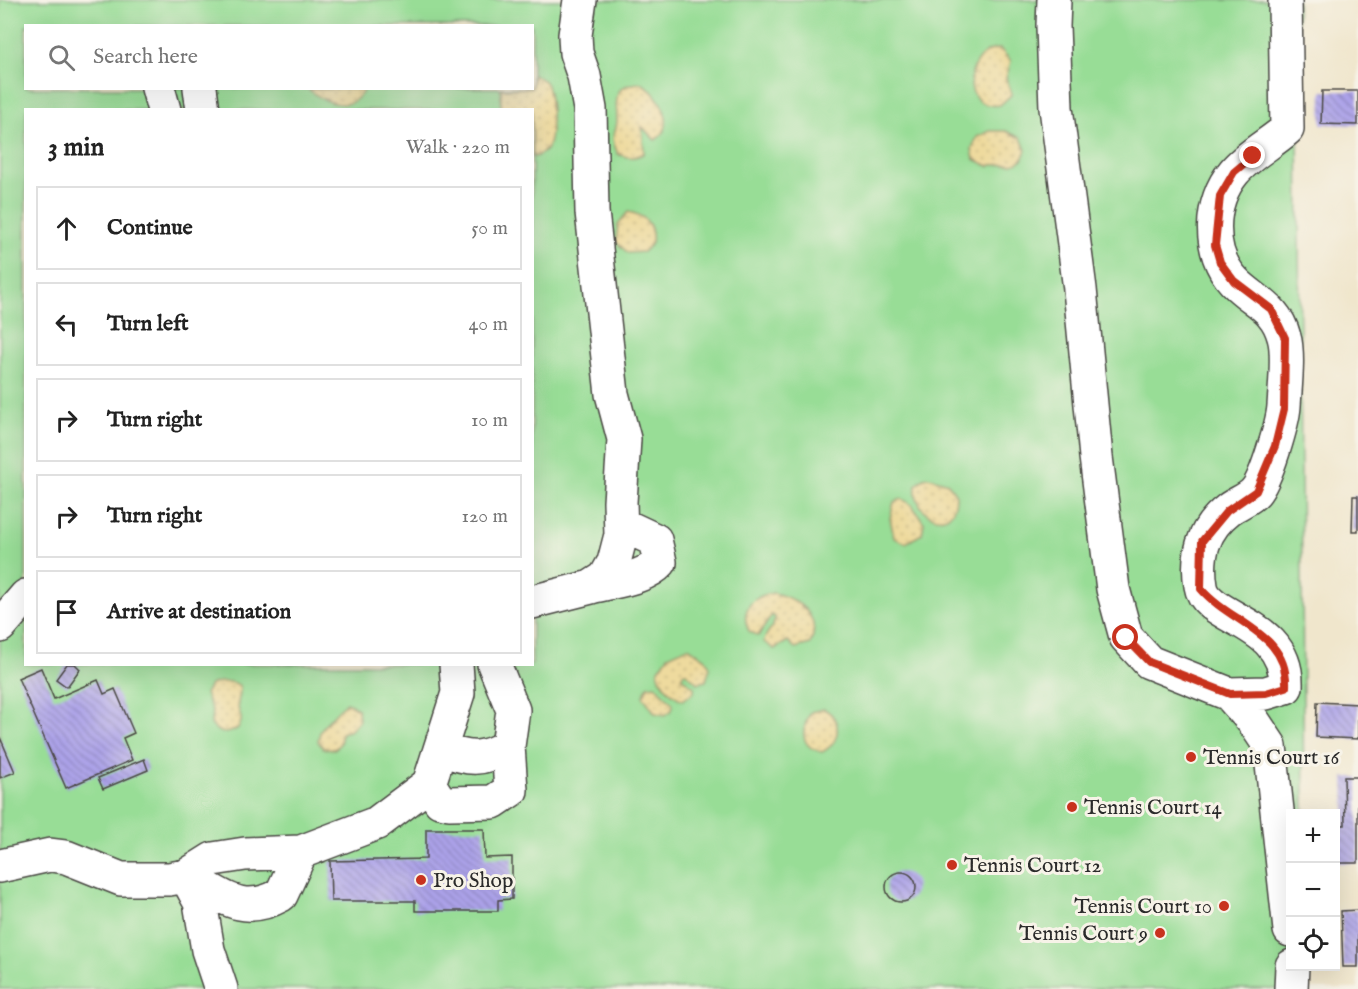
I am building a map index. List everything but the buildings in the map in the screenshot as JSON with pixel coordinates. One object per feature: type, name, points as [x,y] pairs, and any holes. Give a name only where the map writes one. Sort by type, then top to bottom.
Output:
[{"type":"lane","points":[[580,0],[575,35],[576,53],[584,76],[590,109],[592,212],[612,394],[624,439],[621,535],[614,562],[605,578],[591,587]]},
{"type":"lane","points":[[1054,0],[1056,108],[1080,288],[1096,457],[1113,589],[1126,638],[1149,662],[1230,694],[1266,693],[1286,687],[1287,672],[1280,652],[1263,636],[1214,604],[1201,589],[1199,563],[1202,541],[1227,511],[1256,491],[1275,446],[1284,409],[1285,338],[1271,309],[1234,281],[1220,262],[1215,245],[1220,196],[1234,172],[1287,129],[1285,0]]},
{"type":"lane","points":[[159,90],[163,108]]},
{"type":"lane","points":[[200,90],[203,108]]},
{"type":"lane","points":[[534,601],[654,569],[660,562],[655,540],[621,524]]},
{"type":"lane","points":[[0,626],[24,598]]},
{"type":"lane","points":[[0,866],[50,855],[66,857],[121,879],[169,879],[186,876],[213,859],[245,854],[301,852],[377,823],[429,784],[458,693],[456,666]]},
{"type":"lane","points":[[429,784],[440,801],[449,803],[493,802],[511,790],[508,746],[513,710],[495,666]]},
{"type":"lane","points":[[1230,694],[1254,722],[1270,746],[1289,917]]},
{"type":"lane","points":[[442,749],[463,758],[472,758],[489,757],[508,746]]},
{"type":"lane","points":[[186,876],[235,902],[254,906],[281,895],[301,852]]},
{"type":"lane","points":[[186,876],[200,902],[208,950],[220,989]]},
{"type":"lane","points":[[1291,989],[1292,971]]},
{"type":"green space","points":[[0,0],[1297,0],[1304,809],[1286,809],[1286,971],[1293,971],[1305,989],[0,989]]},
{"type":"sand","points":[[1000,49],[1011,61],[1006,78],[1012,94],[1000,105],[986,104],[977,98],[972,89],[971,78],[980,58],[989,51]]},
{"type":"sand","points":[[534,76],[544,81],[550,104],[551,124],[550,141],[545,151],[534,157],[534,108],[501,108],[501,90],[534,90]]},
{"type":"sand","points":[[641,83],[648,87],[659,101],[664,110],[666,126],[655,140],[642,127],[644,153],[628,157],[618,154],[613,142],[617,121],[616,100],[620,90],[624,87]]},
{"type":"sand","points":[[309,90],[363,90],[353,102],[345,104],[330,102]]},
{"type":"sand","points":[[990,131],[1006,131],[1021,138],[1026,150],[1022,160],[1013,164],[988,166],[974,159],[972,149],[977,137]]},
{"type":"sand","points":[[628,212],[644,218],[652,231],[652,243],[643,252],[628,253],[616,242],[618,224]]},
{"type":"sand","points":[[929,477],[948,483],[956,495],[954,508],[949,515],[942,518],[927,513],[917,496],[916,485]]},
{"type":"sand","points":[[902,499],[912,505],[924,523],[922,534],[906,543],[894,538],[890,518],[894,502]]},
{"type":"sand","points":[[774,593],[799,604],[811,617],[813,634],[810,644],[795,648],[788,641],[774,649],[764,642],[775,620],[772,615],[758,636],[749,631],[746,616],[750,605],[754,600],[766,594]]},
{"type":"sand","points":[[688,647],[705,658],[710,667],[706,681],[698,683],[683,673],[682,678],[694,687],[694,692],[683,700],[667,689],[658,671],[668,656]]},
{"type":"sand","points":[[220,682],[236,684],[240,690],[238,707],[241,722],[238,728],[226,733],[220,732],[211,724],[212,710],[205,694],[210,685]]},
{"type":"sand","points":[[655,685],[673,704],[672,710],[665,715],[655,713],[643,696],[648,686]]},
{"type":"sand","points":[[346,702],[358,709],[359,720],[351,730],[341,733],[338,747],[323,748],[318,741],[320,732]]},
{"type":"sand","points":[[824,709],[834,719],[837,731],[833,743],[822,752],[809,746],[804,731],[811,712]]},
{"type":"place","name":"Tennis Court 16","points":[[1191,757]]},
{"type":"place","name":"Tennis Court 14","points":[[1072,807]]},
{"type":"place","name":"Tennis Court 12","points":[[952,865]]},
{"type":"place","name":"Pro Shop","points":[[421,880]]},
{"type":"place","name":"Tennis Court 10","points":[[1224,906]]},
{"type":"place","name":"Tennis Court 9","points":[[1160,933]]},
{"type":"route","points":[[1126,638],[1149,662],[1230,694],[1266,693],[1286,687],[1287,672],[1280,652],[1263,636],[1214,604],[1201,589],[1199,563],[1202,541],[1227,511],[1256,491],[1275,446],[1284,409],[1285,338],[1271,309],[1234,281],[1220,262],[1215,245],[1216,213],[1220,196],[1234,172],[1253,156]]}]
